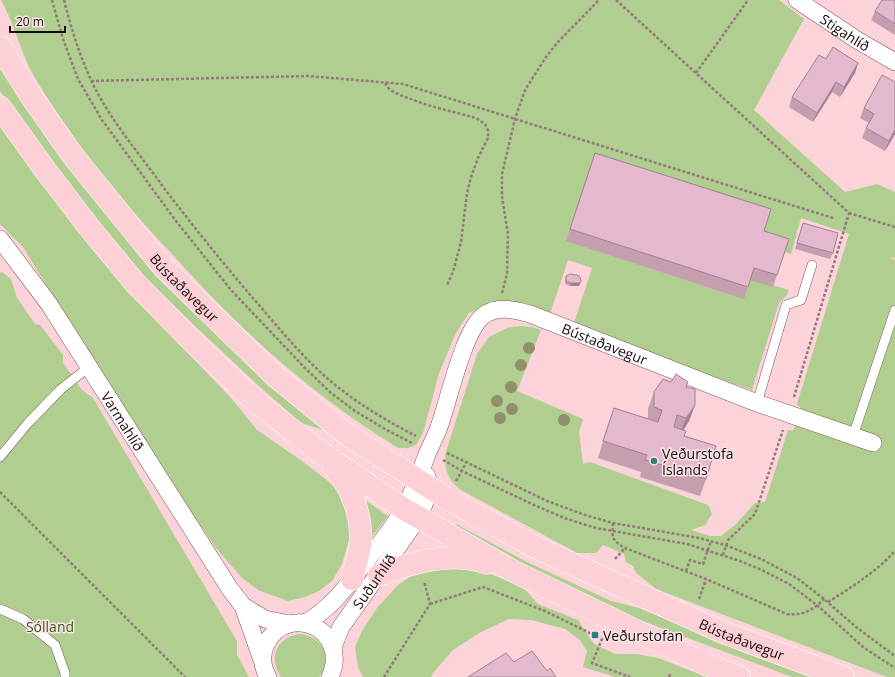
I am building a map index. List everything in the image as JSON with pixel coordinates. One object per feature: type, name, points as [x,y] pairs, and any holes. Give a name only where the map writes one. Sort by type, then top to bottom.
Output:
[{"type":"main road","name":"Bústaðavegur","points":[[0,47],[35,102],[73,156],[164,268],[276,376],[349,436],[423,484],[535,547],[722,632],[842,677]]},
{"type":"main road","points":[[0,107],[57,185],[135,283],[192,341],[254,400],[320,452],[411,513],[513,571],[705,664],[739,677]]},
{"type":"main road","points":[[320,452],[347,486],[357,510],[360,546],[352,579]]},
{"type":"main road","points":[[379,575],[419,562],[456,558],[477,559],[513,571]]},
{"type":"street","name":"Stigahlíð","points":[[798,0],[857,40],[895,62]]},
{"type":"street","name":"Varmahlíð","points":[[0,239],[49,304],[222,577],[243,606],[262,660],[264,671],[268,677]]},
{"type":"street","points":[[411,513],[423,484],[427,455],[438,430],[465,347],[473,328],[483,315],[498,309]]},
{"type":"street","name":"Bústaðavegur","points":[[498,309],[513,310],[530,314],[757,403],[873,443]]},
{"type":"street","name":"Suðurhlíð","points":[[330,677],[334,670],[334,653],[341,627],[379,575],[411,513]]},
{"type":"street","name":"Suðurhlíð","points":[[262,660],[264,648],[278,629],[297,624],[317,616],[328,607],[352,579],[396,521],[411,513]]},
{"type":"street","name":"Varmahlíð","points":[[243,606],[265,619],[314,626],[329,638],[334,653]]},
{"type":"street","points":[[334,653],[345,677]]},
{"type":"lane","points":[[757,403],[786,305],[801,300],[812,265]]},
{"type":"lane","points":[[853,436],[895,310]]},
{"type":"lane","points":[[0,456],[28,423],[61,389],[89,367]]},
{"type":"lane","points":[[0,609],[23,619],[55,645],[65,677]]},
{"type":"path","points":[[52,0],[63,39],[78,79],[102,120],[176,221],[231,290],[304,367],[331,393],[355,411],[427,455],[567,519],[596,528],[687,544],[708,550],[740,561],[789,584],[818,606],[863,647],[895,668]]},
{"type":"path","points":[[64,0],[71,30],[91,81],[102,100],[128,140],[225,266],[280,330],[312,364],[339,388],[367,408],[422,438]]},
{"type":"path","points":[[498,309],[507,274],[508,234],[502,197],[502,174],[515,119],[525,90],[546,57],[558,42],[599,0]]},
{"type":"path","points":[[616,0],[696,73],[748,0]]},
{"type":"path","points":[[91,81],[308,76],[403,84],[833,218]]},
{"type":"path","points":[[385,82],[390,90],[400,95],[427,105],[476,118],[485,124],[488,130],[488,138],[471,177],[467,193],[461,242],[453,272],[446,285]]},
{"type":"path","points":[[849,213],[895,227]]},
{"type":"path","points":[[441,450],[547,501],[585,515],[613,523],[672,532],[710,541],[761,559],[797,578],[828,602],[856,627],[895,656]]},
{"type":"path","points":[[452,486],[466,463]]},
{"type":"path","points":[[0,492],[185,677]]},
{"type":"path","points":[[613,523],[612,537],[616,543],[625,548],[706,579],[787,614],[796,615],[804,613],[818,606],[824,599]]},
{"type":"path","points":[[686,571],[690,560],[703,564],[710,541]]},
{"type":"path","points":[[615,559],[625,548]]},
{"type":"path","points":[[828,602],[859,582],[885,562],[895,551]]},
{"type":"path","points":[[423,575],[430,604]]},
{"type":"path","points":[[699,599],[706,579]]},
{"type":"path","points":[[384,677],[430,604],[483,587],[545,611],[602,639],[592,663],[630,677]]},
{"type":"path","points":[[669,677],[671,673]]},
{"type":"green space","points":[[1,0],[779,0],[804,19],[754,110],[845,192],[877,184],[895,192],[895,258],[890,258],[895,260],[895,677],[887,677],[656,589],[636,573],[633,566],[626,562],[624,554],[603,545],[596,553],[577,553],[461,490],[450,479],[446,466],[445,455],[477,354],[489,337],[507,328],[521,326],[532,327],[541,330],[517,391],[583,419],[579,432],[583,464],[590,462],[708,505],[712,514],[705,525],[691,530],[710,536],[721,536],[736,524],[755,503],[765,502],[788,430],[793,431],[801,408],[797,404],[849,234],[801,218],[791,254],[759,244],[749,278],[789,290],[787,295],[779,303],[752,390],[573,326],[592,268],[568,260],[549,317],[482,307],[469,313],[456,333],[439,373],[423,433],[416,445],[408,448],[398,448],[334,405],[275,357],[212,297],[157,239],[89,158],[40,86],[32,73],[10,18]]},
{"type":"green space","points":[[0,68],[61,155],[193,311],[401,484],[327,431],[301,423],[199,330],[128,261],[41,152],[0,91]]},
{"type":"green space","points":[[0,124],[26,162],[93,250],[231,398],[257,430],[302,461],[333,485],[347,500],[350,537],[342,564],[332,581],[319,591],[305,597],[288,601],[258,590],[242,578],[216,548],[138,435],[23,247],[0,224]]},
{"type":"green space","name":"Sólland","points":[[2,272],[11,279],[17,298],[35,324],[40,325],[63,355],[63,363],[82,390],[93,398],[237,641],[237,655],[249,677],[0,677],[0,273]]},
{"type":"green space","points":[[358,495],[388,516],[368,541]]},
{"type":"green space","points":[[456,524],[527,562],[611,601],[639,608],[742,651],[815,677],[792,677],[610,609],[453,528]]},
{"type":"green space","points":[[439,567],[474,568],[522,586],[538,604],[578,620],[594,644],[615,654],[636,654],[658,658],[707,677],[615,677],[583,667],[587,651],[580,640],[565,629],[531,620],[509,619],[481,632],[453,650],[431,677],[363,677],[358,667],[355,647],[362,631],[377,608],[398,585],[417,572]]},
{"type":"green space","points":[[299,634],[314,639],[320,643],[324,649],[326,663],[324,670],[319,677],[281,677],[277,670],[275,662],[276,650],[285,640],[291,636]]},
{"type":"building","points":[[882,0],[895,0],[895,24],[875,11]]},
{"type":"building","points":[[833,47],[858,63],[844,87],[836,82],[817,113],[792,97],[819,55],[826,59]]},
{"type":"building","points":[[882,75],[895,82],[895,130],[889,141],[866,128],[874,114],[864,108]]},
{"type":"building","points":[[595,153],[771,209],[764,231],[789,239],[777,275],[754,268],[748,287],[570,229]]},
{"type":"building","points":[[803,223],[838,233],[833,253],[797,243]]},
{"type":"building","points":[[570,274],[580,277],[580,283],[571,283],[566,281],[566,276]]},
{"type":"building","points":[[676,374],[688,382],[686,387],[695,389],[695,405],[686,418],[677,415],[674,427],[686,431],[684,436],[716,446],[706,479],[645,460],[647,455],[603,441],[614,408],[658,422],[662,410],[654,407],[654,392],[663,379],[671,382]]},
{"type":"building","points":[[532,651],[547,671],[550,668],[556,677],[468,677],[506,653],[514,662]]},
{"type":"place","name":"Veðurstofa Íslands","points":[[654,461]]},
{"type":"place","name":"Veðurstofan","points":[[595,635]]}]
